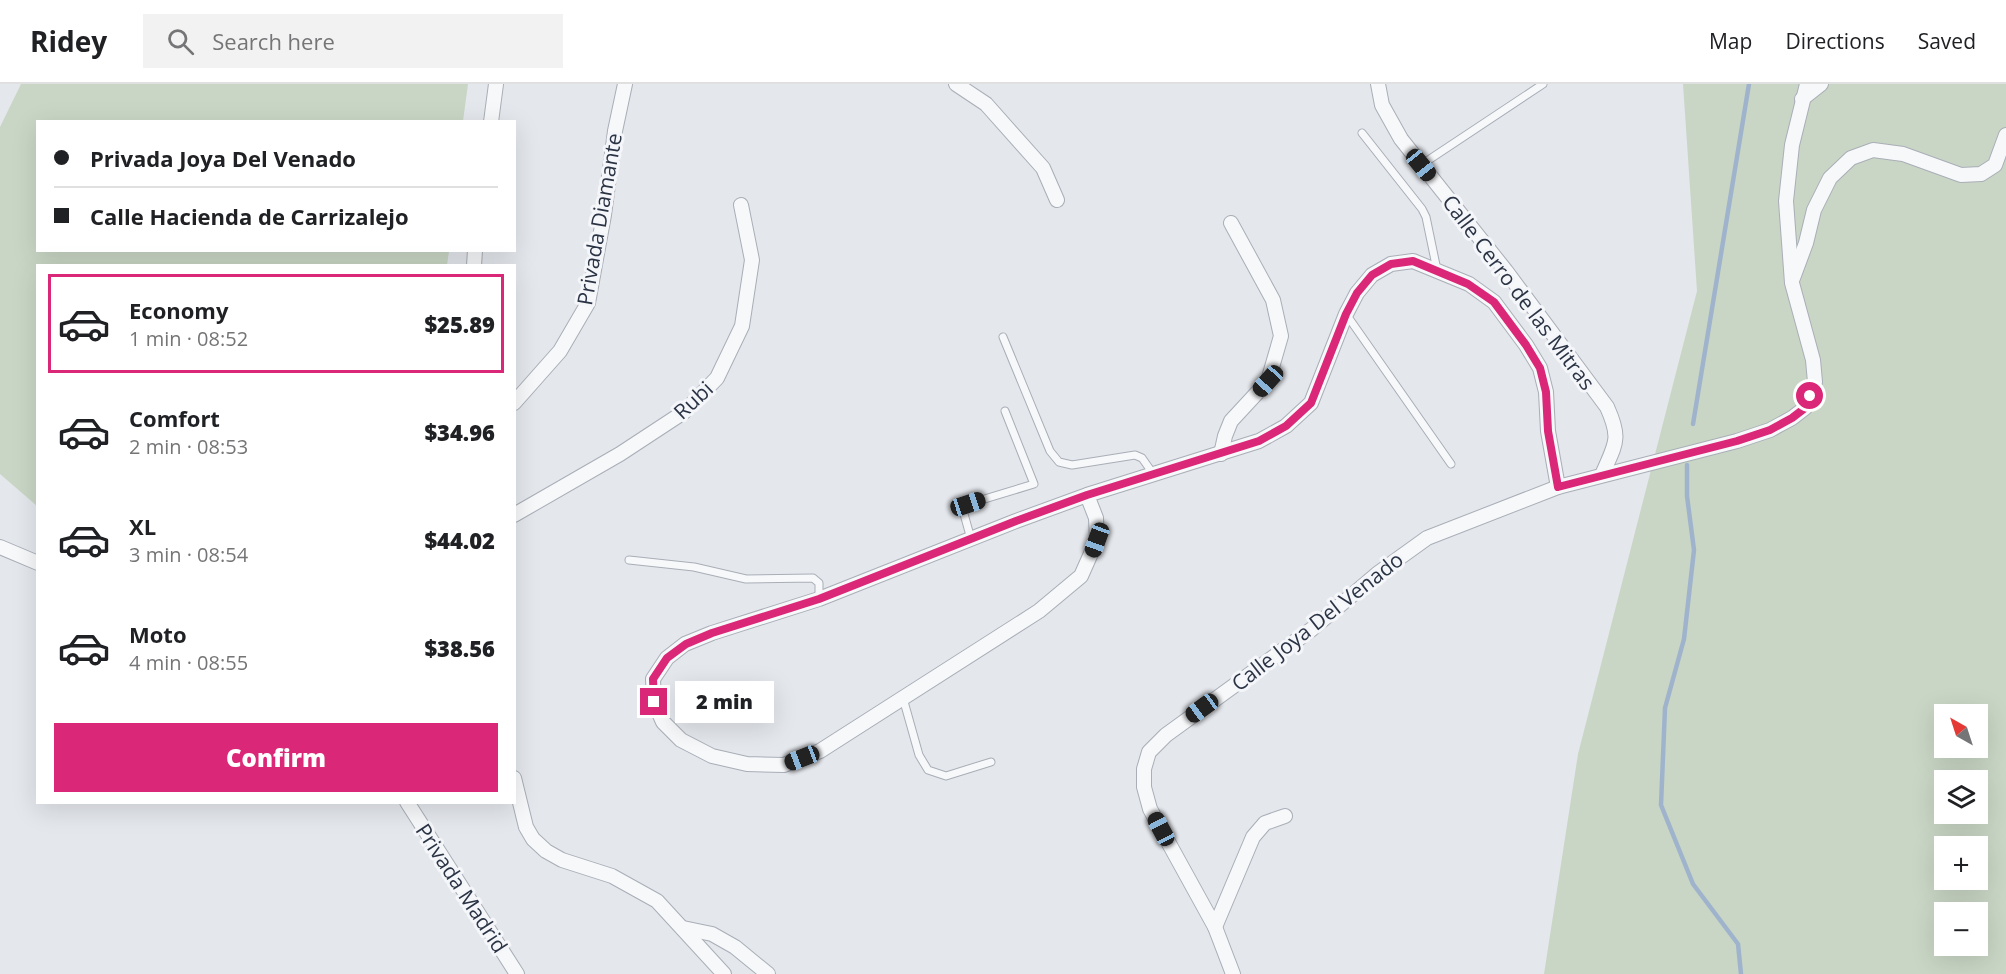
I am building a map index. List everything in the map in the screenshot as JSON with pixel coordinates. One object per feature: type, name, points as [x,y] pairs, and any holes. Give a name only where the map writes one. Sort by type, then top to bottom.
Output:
[{"type":"street","points":[[491,120],[496,84]]},
{"type":"street","name":"Privada Diamante","points":[[516,401],[560,351],[588,303],[604,215],[615,131],[625,84]]},
{"type":"street","points":[[956,84],[986,104],[1043,168],[1057,200]]},
{"type":"street","name":"Calle Cerro de las Mitras","points":[[1378,84],[1382,105],[1401,139],[1506,271],[1607,407],[1616,426],[1616,442],[1602,475]]},
{"type":"street","points":[[1792,283],[1786,201],[1792,146],[1807,84]]},
{"type":"street","points":[[1802,99],[1821,84]]},
{"type":"street","points":[[1792,283],[1806,243],[1814,210],[1830,178],[1851,158],[1873,150],[1903,154],[1961,175],[1980,174],[1995,165],[2006,135]]},
{"type":"street","name":"Rubi","points":[[516,514],[620,454],[684,412],[717,378],[742,326],[752,260],[741,205]]},
{"type":"street","points":[[1221,454],[1231,421],[1268,381],[1281,336],[1273,300],[1232,223]]},
{"type":"street","points":[[1087,495],[1096,518],[1097,540],[1091,558],[1081,576],[1039,611],[820,751],[784,765],[747,764],[712,756],[681,740],[663,722],[654,702],[653,679],[667,658],[686,644],[712,633],[819,599],[1087,495],[1259,441],[1286,426],[1311,403],[1346,314],[1357,293],[1372,275],[1391,264],[1413,261],[1468,284],[1494,302],[1540,368],[1546,392],[1548,431],[1558,487]]},
{"type":"street","name":"Calle Joya Del Venado","points":[[1233,974],[1215,927],[1150,809],[1144,788],[1144,769],[1149,752],[1166,735],[1312,629],[1377,574],[1419,544],[1478,517],[1558,487],[1737,441],[1770,430],[1792,418],[1805,408],[1815,382],[1813,360],[1792,283]]},
{"type":"street","points":[[0,547],[36,562]]},
{"type":"street","points":[[516,786],[526,827],[546,851],[562,860],[612,876],[657,901],[724,974]]},
{"type":"street","name":"Privada Madrid","points":[[407,804],[517,974]]},
{"type":"street","points":[[1215,927],[1253,837],[1265,823],[1285,816]]},
{"type":"street","points":[[683,928],[712,934],[735,947],[768,974]]},
{"type":"lane","points":[[1421,165],[1543,84]]},
{"type":"lane","points":[[1362,133],[1422,209],[1426,217],[1437,270]]},
{"type":"lane","points":[[1346,314],[1451,464]]},
{"type":"lane","points":[[1003,336],[1050,451],[1059,462],[1072,465],[1135,455],[1142,458],[1154,475]]},
{"type":"lane","points":[[971,539],[964,514],[964,508],[968,504],[1034,483],[1005,411]]},
{"type":"lane","points":[[629,560],[694,567],[746,579],[813,578],[819,583],[819,599]]},
{"type":"lane","points":[[903,698],[919,755],[928,770],[946,776],[991,762]]},
{"type":"green space","points":[[21,84],[468,84],[463,120],[36,120],[36,252],[449,252],[447,264],[36,264],[36,505],[0,474],[0,127]]},
{"type":"green space","points":[[1683,84],[2006,84],[2006,974],[1544,974],[1578,754],[1697,291]]},
{"type":"waterway","points":[[1693,424],[1749,84]]},
{"type":"waterway","points":[[1687,465],[1687,496],[1694,550],[1684,639],[1665,708],[1661,805],[1693,884],[1738,944],[1741,974]]},
{"type":"route","points":[[654,702],[653,679],[667,658],[686,644],[712,633],[819,599],[1087,495],[1259,441],[1286,426],[1311,403],[1346,314],[1357,293],[1372,275],[1391,264],[1413,261],[1468,284],[1494,302],[1540,368],[1546,392],[1548,431],[1558,487],[1737,441],[1770,430],[1805,408],[1810,396]]}]
